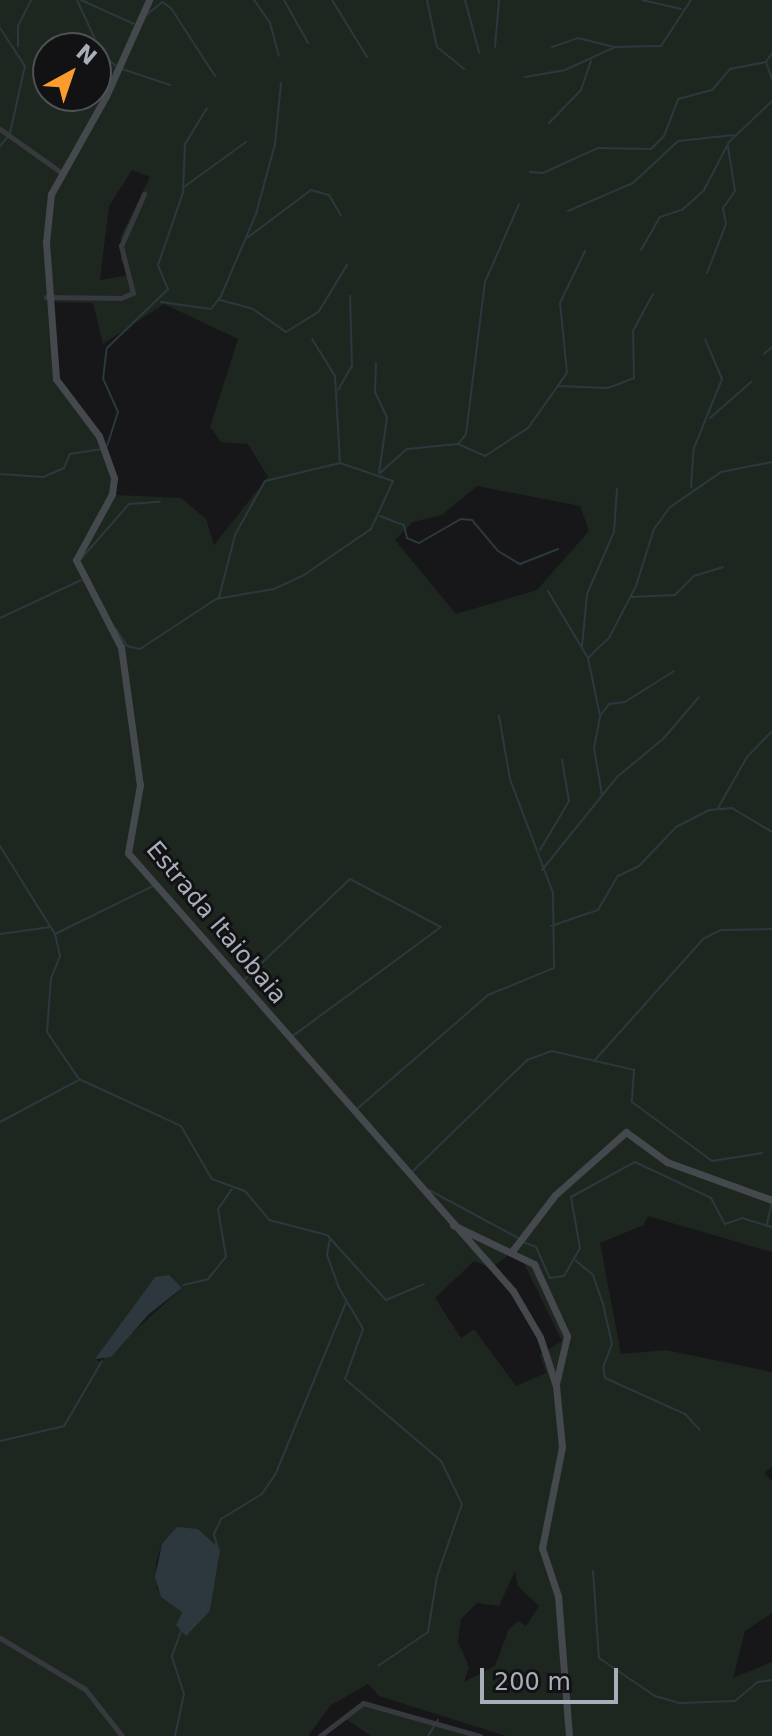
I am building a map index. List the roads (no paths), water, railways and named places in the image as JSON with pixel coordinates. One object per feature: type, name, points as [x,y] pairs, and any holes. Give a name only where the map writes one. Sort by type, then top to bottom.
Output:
[{"type":"street","name":"Estrada Itaiobaia","points":[[149,0],[106,96],[62,173],[48,205],[46,297],[57,384],[99,436],[114,478],[112,494],[76,560],[122,653],[140,785],[128,853],[450,1225],[522,1303],[556,1386],[562,1456],[542,1548],[558,1596],[569,1736]]},
{"type":"street","points":[[0,129],[62,173]]},
{"type":"street","points":[[46,297],[121,298],[133,293],[121,246],[144,194]]},
{"type":"street","points":[[513,1250],[555,1195],[626,1132],[667,1162],[772,1200]]},
{"type":"street","points":[[450,1225],[513,1250],[534,1264],[565,1329],[568,1342],[556,1386]]},
{"type":"street","points":[[0,1638],[92,1694],[122,1736]]},
{"type":"street","points":[[320,1736],[363,1703],[480,1736]]},
{"type":"waterway","points":[[18,46],[18,26],[31,0]]},
{"type":"waterway","points":[[77,0],[102,54],[116,66]]},
{"type":"waterway","points":[[81,0],[134,24]]},
{"type":"waterway","points":[[254,0],[270,23],[279,56]]},
{"type":"waterway","points":[[284,0],[308,43]]},
{"type":"waterway","points":[[332,0],[367,57]]},
{"type":"waterway","points":[[427,0],[437,47],[464,69]]},
{"type":"waterway","points":[[465,0],[479,52]]},
{"type":"waterway","points":[[495,47],[499,0]]},
{"type":"waterway","points":[[642,0],[681,9]]},
{"type":"waterway","points":[[552,47],[578,38],[614,47],[661,46],[691,0]]},
{"type":"waterway","points":[[145,16],[162,2],[171,8],[215,76]]},
{"type":"waterway","points":[[0,28],[25,66],[10,133]]},
{"type":"waterway","points":[[525,77],[565,70],[613,48]]},
{"type":"waterway","points":[[530,172],[543,173],[598,148],[651,149],[664,136],[678,99],[712,90],[730,69],[766,62],[772,53]]},
{"type":"waterway","points":[[549,123],[581,90],[591,61]]},
{"type":"waterway","points":[[766,62],[772,79]]},
{"type":"waterway","points":[[122,69],[170,85]]},
{"type":"waterway","points":[[161,302],[211,309],[221,296],[256,214],[275,144],[281,83]]},
{"type":"waterway","points":[[641,250],[660,217],[682,210],[704,190],[729,142],[772,101]]},
{"type":"waterway","points":[[107,446],[118,412],[103,379],[107,348],[168,289],[158,265],[183,193],[185,144],[207,108]]},
{"type":"waterway","points":[[568,211],[633,183],[678,141],[734,135]]},
{"type":"waterway","points":[[0,146],[7,138]]},
{"type":"waterway","points":[[184,187],[246,142]]},
{"type":"waterway","points":[[707,273],[726,224],[723,208],[735,191],[728,147]]},
{"type":"waterway","points":[[247,238],[311,190],[329,195],[341,216]]},
{"type":"waterway","points":[[459,443],[466,434],[485,282],[519,204]]},
{"type":"waterway","points":[[380,473],[407,449],[458,444],[485,456],[528,428],[567,373],[560,303],[585,251]]},
{"type":"waterway","points":[[220,300],[253,309],[286,332],[319,311],[347,265]]},
{"type":"waterway","points":[[558,386],[608,388],[634,378],[633,331],[653,294]]},
{"type":"waterway","points":[[338,390],[352,366],[350,296]]},
{"type":"waterway","points":[[312,339],[335,376],[340,462]]},
{"type":"waterway","points":[[691,487],[694,448],[722,379],[705,339]]},
{"type":"waterway","points":[[764,354],[772,347]]},
{"type":"waterway","points":[[376,363],[375,392],[387,418],[379,473]]},
{"type":"waterway","points":[[710,418],[751,382]]},
{"type":"waterway","points":[[0,474],[43,477],[64,468],[70,454],[101,449]]},
{"type":"waterway","points":[[588,658],[609,638],[636,586],[654,529],[669,508],[721,472],[772,462]]},
{"type":"waterway","points":[[115,628],[127,646],[140,649],[216,599],[274,589],[304,575],[371,529],[393,481],[340,463],[265,481],[235,535],[219,598]]},
{"type":"waterway","points":[[582,647],[587,594],[614,532],[617,489]]},
{"type":"waterway","points":[[80,560],[129,504],[160,502]]},
{"type":"waterway","points":[[380,516],[404,525],[407,538],[419,543],[461,519],[472,520],[498,551],[520,564],[558,549]]},
{"type":"waterway","points":[[632,597],[675,595],[694,576],[723,567]]},
{"type":"waterway","points":[[0,618],[81,580]]},
{"type":"waterway","points":[[548,591],[588,658],[600,716]]},
{"type":"waterway","points":[[602,795],[594,748],[600,716],[609,704],[625,702],[674,671]]},
{"type":"waterway","points":[[542,870],[617,777],[663,739],[699,697]]},
{"type":"waterway","points":[[357,1109],[488,995],[554,968],[553,893],[510,779],[499,716]]},
{"type":"waterway","points":[[718,808],[747,757],[772,731]]},
{"type":"waterway","points":[[540,850],[569,801],[562,760]]},
{"type":"waterway","points":[[551,926],[598,910],[618,876],[639,866],[676,827],[710,810],[732,808],[772,832]]},
{"type":"waterway","points":[[0,846],[55,934],[60,956],[51,978],[47,1032],[79,1079],[181,1126],[212,1179],[245,1191],[269,1220],[327,1235],[386,1300],[424,1284]]},
{"type":"waterway","points":[[244,980],[350,879],[441,927],[291,1037]]},
{"type":"waterway","points":[[55,934],[155,885]]},
{"type":"waterway","points":[[0,934],[51,927]]},
{"type":"waterway","points":[[595,1060],[703,939],[721,930],[772,929]]},
{"type":"waterway","points":[[412,1172],[527,1060],[552,1051],[634,1070],[632,1102],[712,1161],[762,1153]]},
{"type":"waterway","points":[[0,1122],[79,1080]]},
{"type":"waterway","points":[[523,1242],[536,1247],[550,1278],[564,1276],[580,1248],[571,1197],[635,1162],[711,1198],[725,1224],[742,1218],[772,1227]]},
{"type":"waterway","points":[[183,1285],[208,1279],[226,1257],[218,1209],[232,1189]]},
{"type":"waterway","points":[[429,1190],[518,1238]]},
{"type":"waterway","points":[[767,1224],[772,1203]]},
{"type":"waterway","points":[[330,1239],[327,1255],[338,1286],[363,1329],[345,1379],[441,1461],[462,1504],[437,1576],[428,1632],[378,1666]]},
{"type":"waterway","points":[[576,1261],[593,1275],[603,1304],[612,1344],[603,1367],[605,1378],[685,1414],[700,1430]]},
{"type":"waterway","points":[[219,1553],[214,1534],[221,1519],[262,1494],[276,1473],[346,1302]]},
{"type":"waterway","points":[[0,1441],[64,1426],[102,1361]]},
{"type":"waterway","points":[[593,1571],[599,1658],[655,1696],[680,1703],[735,1701],[758,1682],[772,1680]]},
{"type":"waterway","points":[[175,1736],[184,1694],[172,1656],[182,1629]]},
{"type":"waterway","points":[[428,1736],[438,1720]]}]
